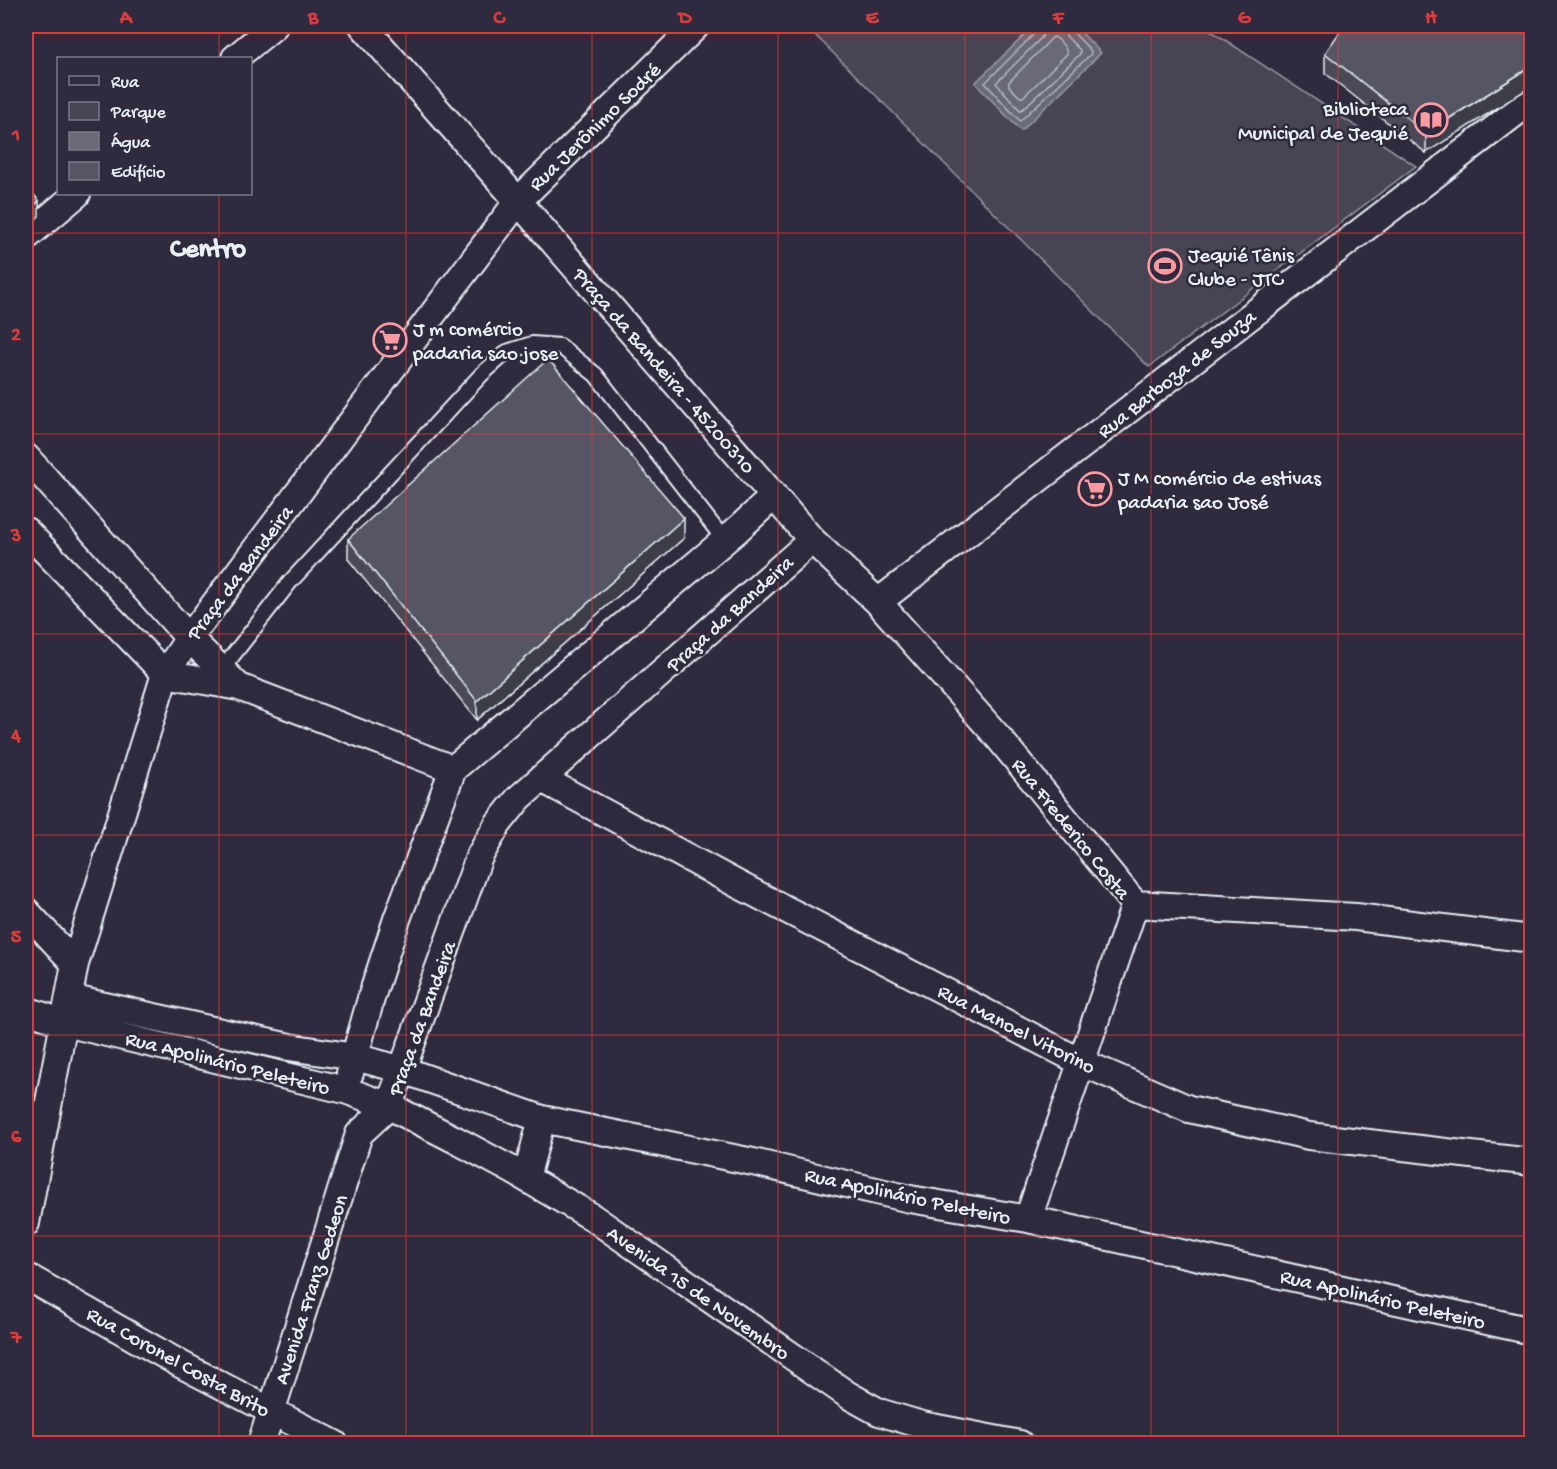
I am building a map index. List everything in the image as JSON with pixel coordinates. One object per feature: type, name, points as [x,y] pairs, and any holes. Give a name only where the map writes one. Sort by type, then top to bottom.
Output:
[{"type":"street","points":[[236,57],[274,26]]},
{"type":"street","name":"Praça da Bandeira - 45200310","points":[[363,26],[812,540]]},
{"type":"street","name":"Rua Jerônimo Sodré","points":[[518,201],[696,26]]},
{"type":"street","name":"Rua Barboza de Souza","points":[[878,602],[1532,100]]},
{"type":"street","points":[[26,237],[76,195]]},
{"type":"street","name":"Praça da Bandeira","points":[[26,1223],[75,964],[165,674],[189,638],[518,201]]},
{"type":"street","points":[[26,458],[189,638],[224,680]]},
{"type":"street","points":[[390,1106],[359,1134],[345,1090],[372,995],[397,919],[453,769],[725,541],[774,496]]},
{"type":"street","points":[[26,531],[165,674],[224,680],[453,769]]},
{"type":"street","name":"Praça da Bandeira","points":[[390,1106],[479,857],[498,824],[519,798],[812,540]]},
{"type":"street","name":"Rua Frederico Costa","points":[[812,540],[878,602],[998,737],[1135,904],[1356,917],[1532,939]]},
{"type":"street","name":"Rua Manoel Vitorino","points":[[542,779],[737,884],[1083,1063],[1189,1109],[1308,1136],[1532,1162]]},
{"type":"street","points":[[1028,1219],[1083,1063],[1135,904]]},
{"type":"street","points":[[26,911],[75,964]]},
{"type":"street","points":[[26,1010],[67,1010]]},
{"type":"street","name":"Rua Apolinário Peleteiro","points":[[67,1010],[355,1057],[403,1070],[542,1119],[753,1162],[910,1199],[1028,1219],[1532,1331]]},
{"type":"street","name":"Rua Apolinário Peleteiro","points":[[67,1010],[345,1090],[390,1106]]},
{"type":"street","name":"Avenida 15 de Novembro","points":[[390,1106],[526,1178],[592,1217],[848,1395],[879,1412],[922,1425],[1020,1443]]},
{"type":"street","points":[[526,1178],[542,1119]]},
{"type":"street","name":"Avenida Franz Gedeon","points":[[261,1443],[359,1134]]},
{"type":"street","name":"Rua Coronel Costa Brito","points":[[26,1276],[182,1365],[335,1443]]},
{"type":"lane","points":[[224,680],[290,582],[482,374],[507,351],[532,344],[560,346],[596,375],[725,541]]},
{"type":"green space","name":"Jequié Tênis Clube - JTC","points":[[806,26],[1204,26],[1416,166],[1149,367]]},
{"type":"water","points":[[1034,26],[1075,26],[1101,53],[1021,131],[975,83]]},
{"type":"building","name":"Biblioteca Municipal de Jequié","points":[[1344,26],[1532,26],[1532,66],[1426,133],[1325,53]]},
{"type":"building","points":[[26,185],[39,201],[26,213]]},
{"type":"building","points":[[548,359],[684,518],[477,701],[348,539]]},
{"type":"place","name":"Biblioteca Municipal de Jequié","points":[[1431,120]]},
{"type":"place","name":"Jequié Tênis Clube - JTC","points":[[1165,266]]},
{"type":"place","name":"J m comércio padaria sao jose","points":[[390,340]]},
{"type":"place","name":"J M comércio de estivas padaria sao José","points":[[1095,489]]},
{"type":"district","name":"Centro","points":[[208,247]]}]
